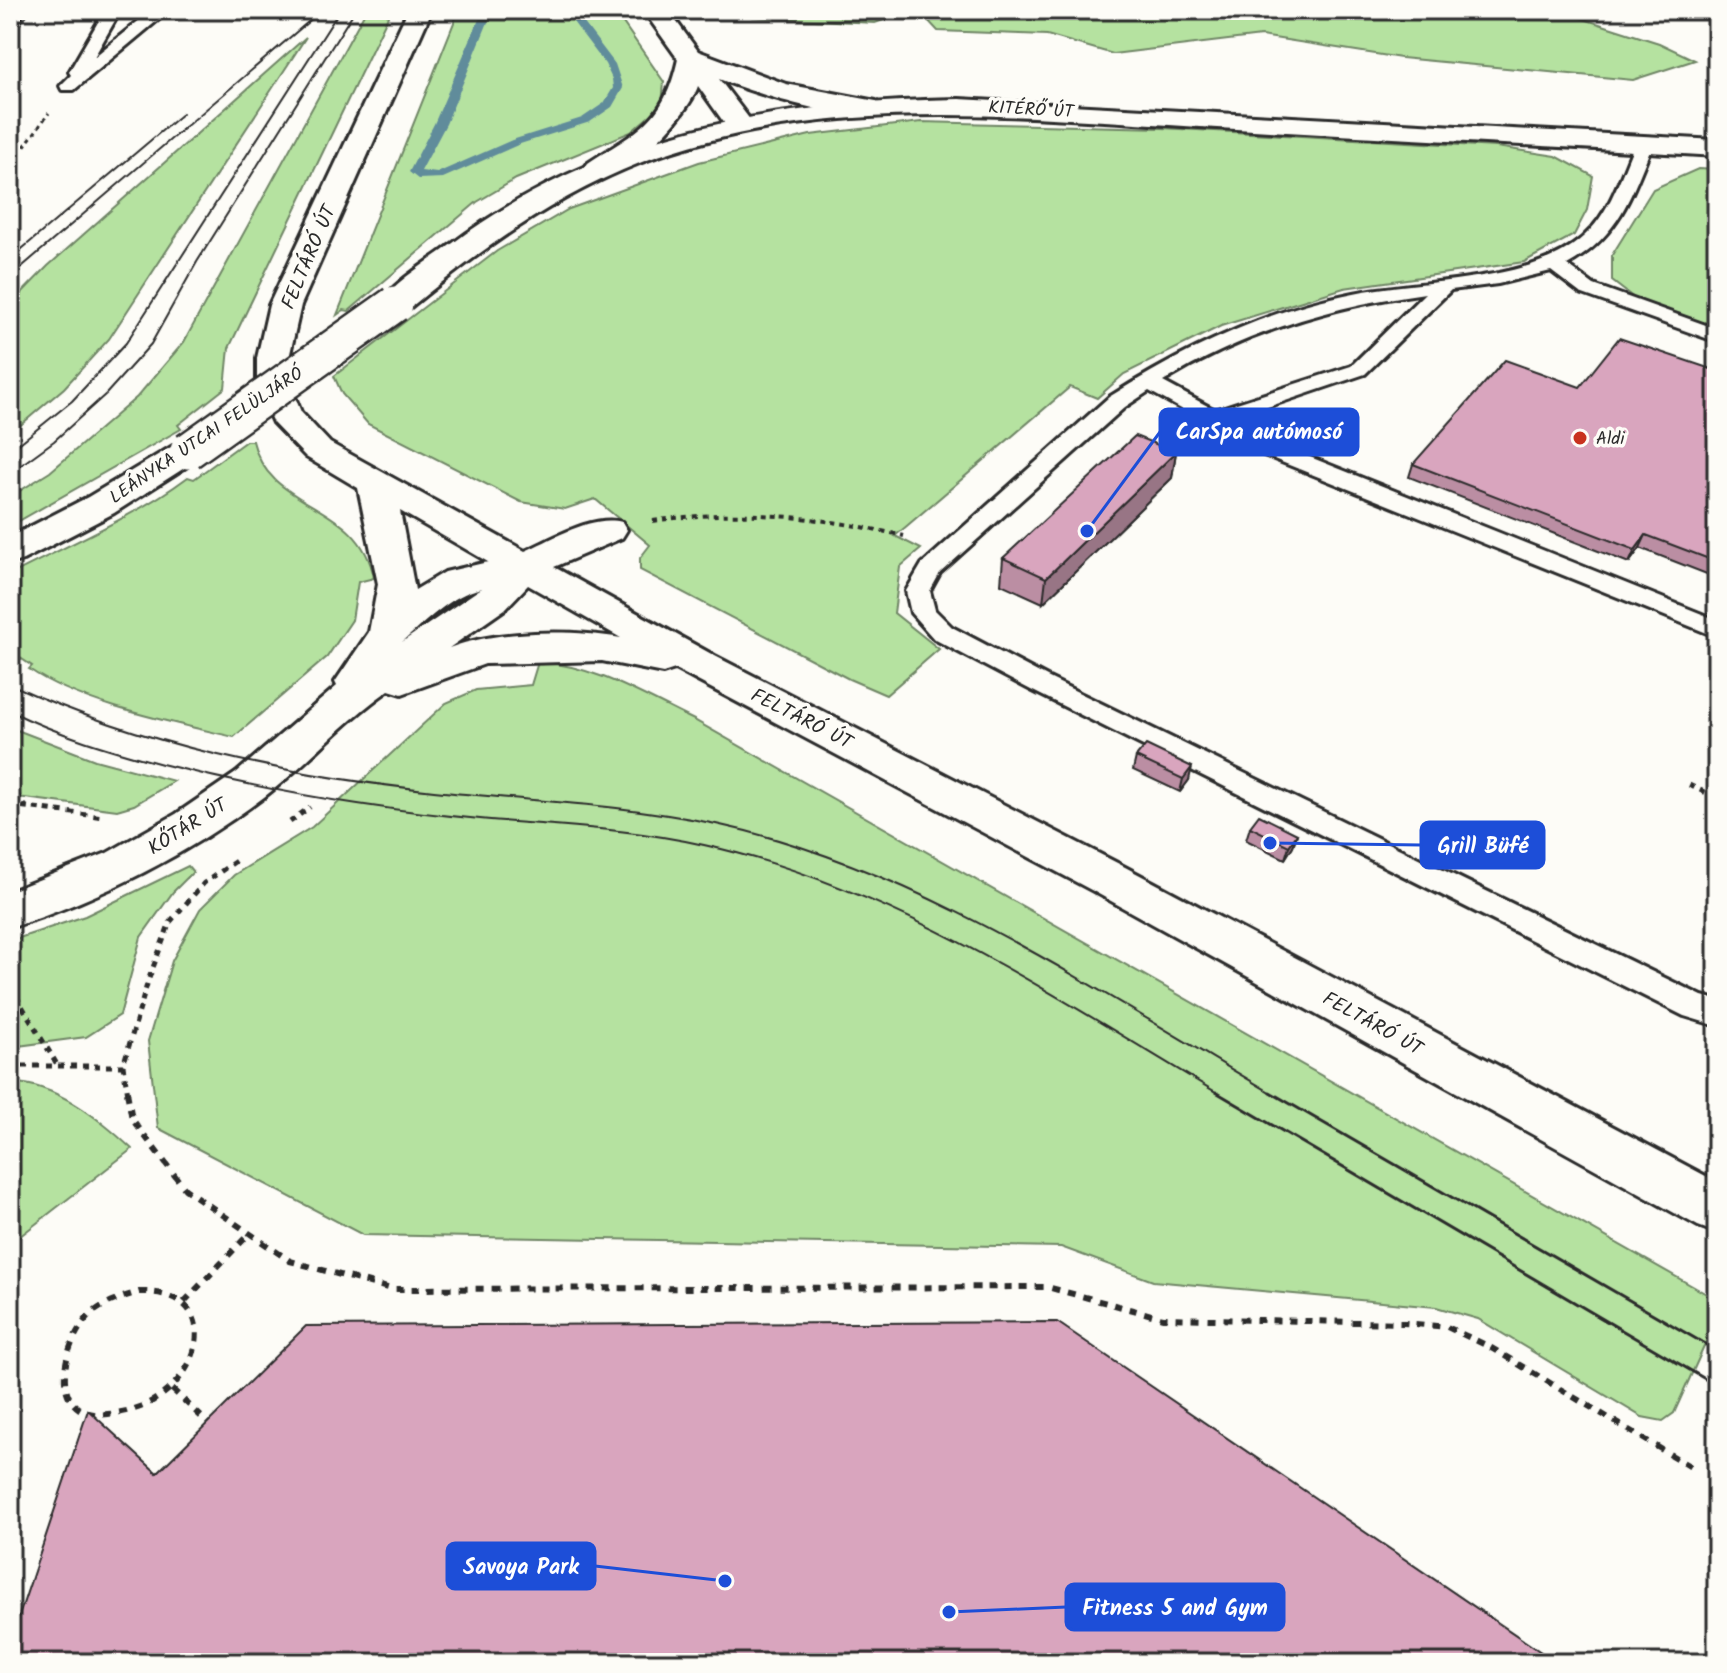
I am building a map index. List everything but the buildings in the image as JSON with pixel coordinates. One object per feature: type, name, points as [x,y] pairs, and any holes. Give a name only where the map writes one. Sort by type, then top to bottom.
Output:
[{"type":"street","name":"FELTÁRÓ ÚT","points":[[420,10],[285,305],[273,358],[274,387],[285,416],[318,450],[376,486],[701,666],[1053,849],[1717,1209]]},
{"type":"street","points":[[655,10],[740,125]]},
{"type":"street","points":[[691,57],[748,83],[780,93],[867,107]]},
{"type":"street","points":[[598,169],[660,125],[675,109],[683,93],[691,57]]},
{"type":"street","name":"KITÉRŐ ÚT","points":[[395,304],[503,221],[549,193],[598,169],[740,125],[804,112],[867,107],[996,106],[1717,148]]},
{"type":"street","name":"LEÁNYKA UTCAI FELÜLJÁRÓ","points":[[10,552],[101,505],[188,451],[395,304]]},
{"type":"street","name":"KŐTÁR ÚT","points":[[376,486],[397,584],[388,633]]},
{"type":"street","points":[[522,566],[609,530]]},
{"type":"street","name":"KŐTÁR ÚT","points":[[340,704],[388,633],[431,597],[458,581],[522,566]]},
{"type":"street","name":"KŐTÁR ÚT","points":[[10,910],[123,865],[191,826],[251,784],[340,704],[491,600],[508,586],[522,566]]},
{"type":"street","name":"KŐTÁR ÚT","points":[[340,704],[480,651],[602,648],[701,666]]},
{"type":"lane","points":[[68,86],[113,10]]},
{"type":"lane","points":[[68,86],[162,10]]},
{"type":"lane","points":[[1644,143],[1612,214],[1597,235],[1554,264],[1531,272],[1396,291],[1309,310],[1220,342],[1148,382],[1117,402],[952,549],[930,569],[918,591],[923,613],[943,633],[1054,691],[1710,1012]]},
{"type":"lane","points":[[1554,264],[1587,289],[1717,336]]},
{"type":"lane","points":[[1213,418],[1358,370],[1445,285]]},
{"type":"lane","points":[[1148,382],[1272,450],[1717,629]]},
{"type":"path","points":[[10,166],[68,86]]},
{"type":"path","points":[[609,530],[676,517],[768,513],[864,525],[952,549]]},
{"type":"path","points":[[10,785],[26,807]]},
{"type":"path","points":[[1689,785],[1717,798]]},
{"type":"path","points":[[10,805],[115,818]]},
{"type":"path","points":[[281,828],[310,807]]},
{"type":"path","points":[[242,856],[204,883],[170,922],[148,981],[123,1066],[132,1119],[185,1189],[290,1261],[391,1289],[1047,1287],[1163,1318],[1404,1323],[1447,1327],[1488,1346],[1691,1467]]},
{"type":"path","points":[[10,986],[58,1066]]},
{"type":"path","points":[[10,1066],[123,1066]]},
{"type":"path","points":[[184,1302],[248,1235]]},
{"type":"path","points":[[139,1292],[163,1293],[184,1302],[195,1320],[197,1343],[189,1368],[172,1389],[148,1407],[121,1416],[95,1415],[75,1404],[63,1385],[63,1361],[72,1337],[90,1315],[114,1300],[139,1292]]},
{"type":"path","points":[[172,1389],[223,1437]]},
{"type":"green space","points":[[366,10],[391,10],[229,348],[225,388],[178,425],[181,429],[10,526],[10,497],[50,472],[137,397],[184,342]]},
{"type":"green space","points":[[459,10],[614,10],[664,82],[662,105],[631,132],[516,179],[477,202],[349,311],[344,310],[337,315]]},
{"type":"green space","points":[[742,10],[1717,10],[1717,17],[1623,12],[1568,14],[1659,43],[1695,60],[1633,80],[1401,58],[1261,36],[1113,54],[1047,35],[938,31],[925,17],[901,14],[875,23],[753,17]]},
{"type":"green space","points":[[306,37],[109,339],[64,388],[10,434],[10,305],[48,266]]},
{"type":"green space","points":[[921,122],[1162,128],[1496,147],[1556,156],[1593,176],[1587,210],[1574,235],[1524,262],[1344,288],[1221,326],[1124,374],[1097,398],[1070,387],[895,536],[921,549],[900,567],[894,613],[939,649],[886,695],[849,679],[640,570],[640,558],[650,545],[595,499],[565,509],[521,502],[368,424],[342,394],[334,376],[497,251],[569,209],[699,162],[810,135]]},
{"type":"green space","points":[[1698,169],[1717,170],[1717,329],[1643,305],[1612,281],[1612,255],[1653,189]]},
{"type":"green space","points":[[246,441],[253,441],[262,464],[277,481],[334,519],[351,534],[365,553],[374,578],[358,582],[352,620],[327,657],[234,737],[100,702],[50,681],[29,669],[32,666],[10,651],[10,575],[125,517],[188,477],[194,479]]},
{"type":"green space","points":[[538,662],[559,664],[599,675],[694,720],[1717,1300],[1717,1318],[1674,1413],[1663,1421],[1642,1417],[1478,1319],[1436,1307],[1153,1281],[1061,1247],[363,1235],[158,1128],[148,1041],[172,961],[200,909],[234,875],[312,827],[446,703],[476,690],[531,685]]},
{"type":"green space","points":[[17,730],[95,760],[174,781],[134,805],[117,810],[10,796],[10,731]]},
{"type":"green space","points":[[188,866],[193,872],[173,892],[141,937],[120,1015],[86,1037],[10,1047],[10,941],[85,916]]},
{"type":"green space","points":[[10,1083],[27,1084],[60,1096],[92,1115],[132,1149],[10,1244]]},
{"type":"waterway","points":[[488,10],[440,124],[415,172],[422,177],[439,176],[516,142],[586,120],[608,105],[618,88],[617,79],[610,64],[569,10]]},
{"type":"tram line","points":[[10,277],[322,10]]},
{"type":"tram line","points":[[10,451],[72,401],[126,343],[340,10]]},
{"type":"tram line","points":[[10,473],[54,441],[106,394],[151,344],[197,262],[355,10]]},
{"type":"tram line","points":[[10,259],[183,113]]},
{"type":"tram line","points":[[10,684],[112,725],[217,755],[270,766],[434,791],[681,817],[791,844],[864,870],[1004,936],[1273,1094]]},
{"type":"tram line","points":[[10,711],[66,735],[123,753],[280,791],[440,815],[649,835],[773,863],[907,916],[971,948],[1219,1094]]},
{"type":"tram line","points":[[1216,1092],[1717,1386]]},
{"type":"tram line","points":[[1270,1092],[1717,1351]]},
{"type":"railway","points":[[10,34],[28,10]]},
{"type":"place","name":"Aldi","points":[[1580,438]]},
{"type":"place","name":"CarSpa autómosó","points":[[1087,531]]},
{"type":"place","name":"Grill Büfé","points":[[1270,843]]},
{"type":"place","name":"Savoya Park","points":[[725,1581]]},
{"type":"place","name":"Fitness 5 and Gym","points":[[949,1612]]}]
